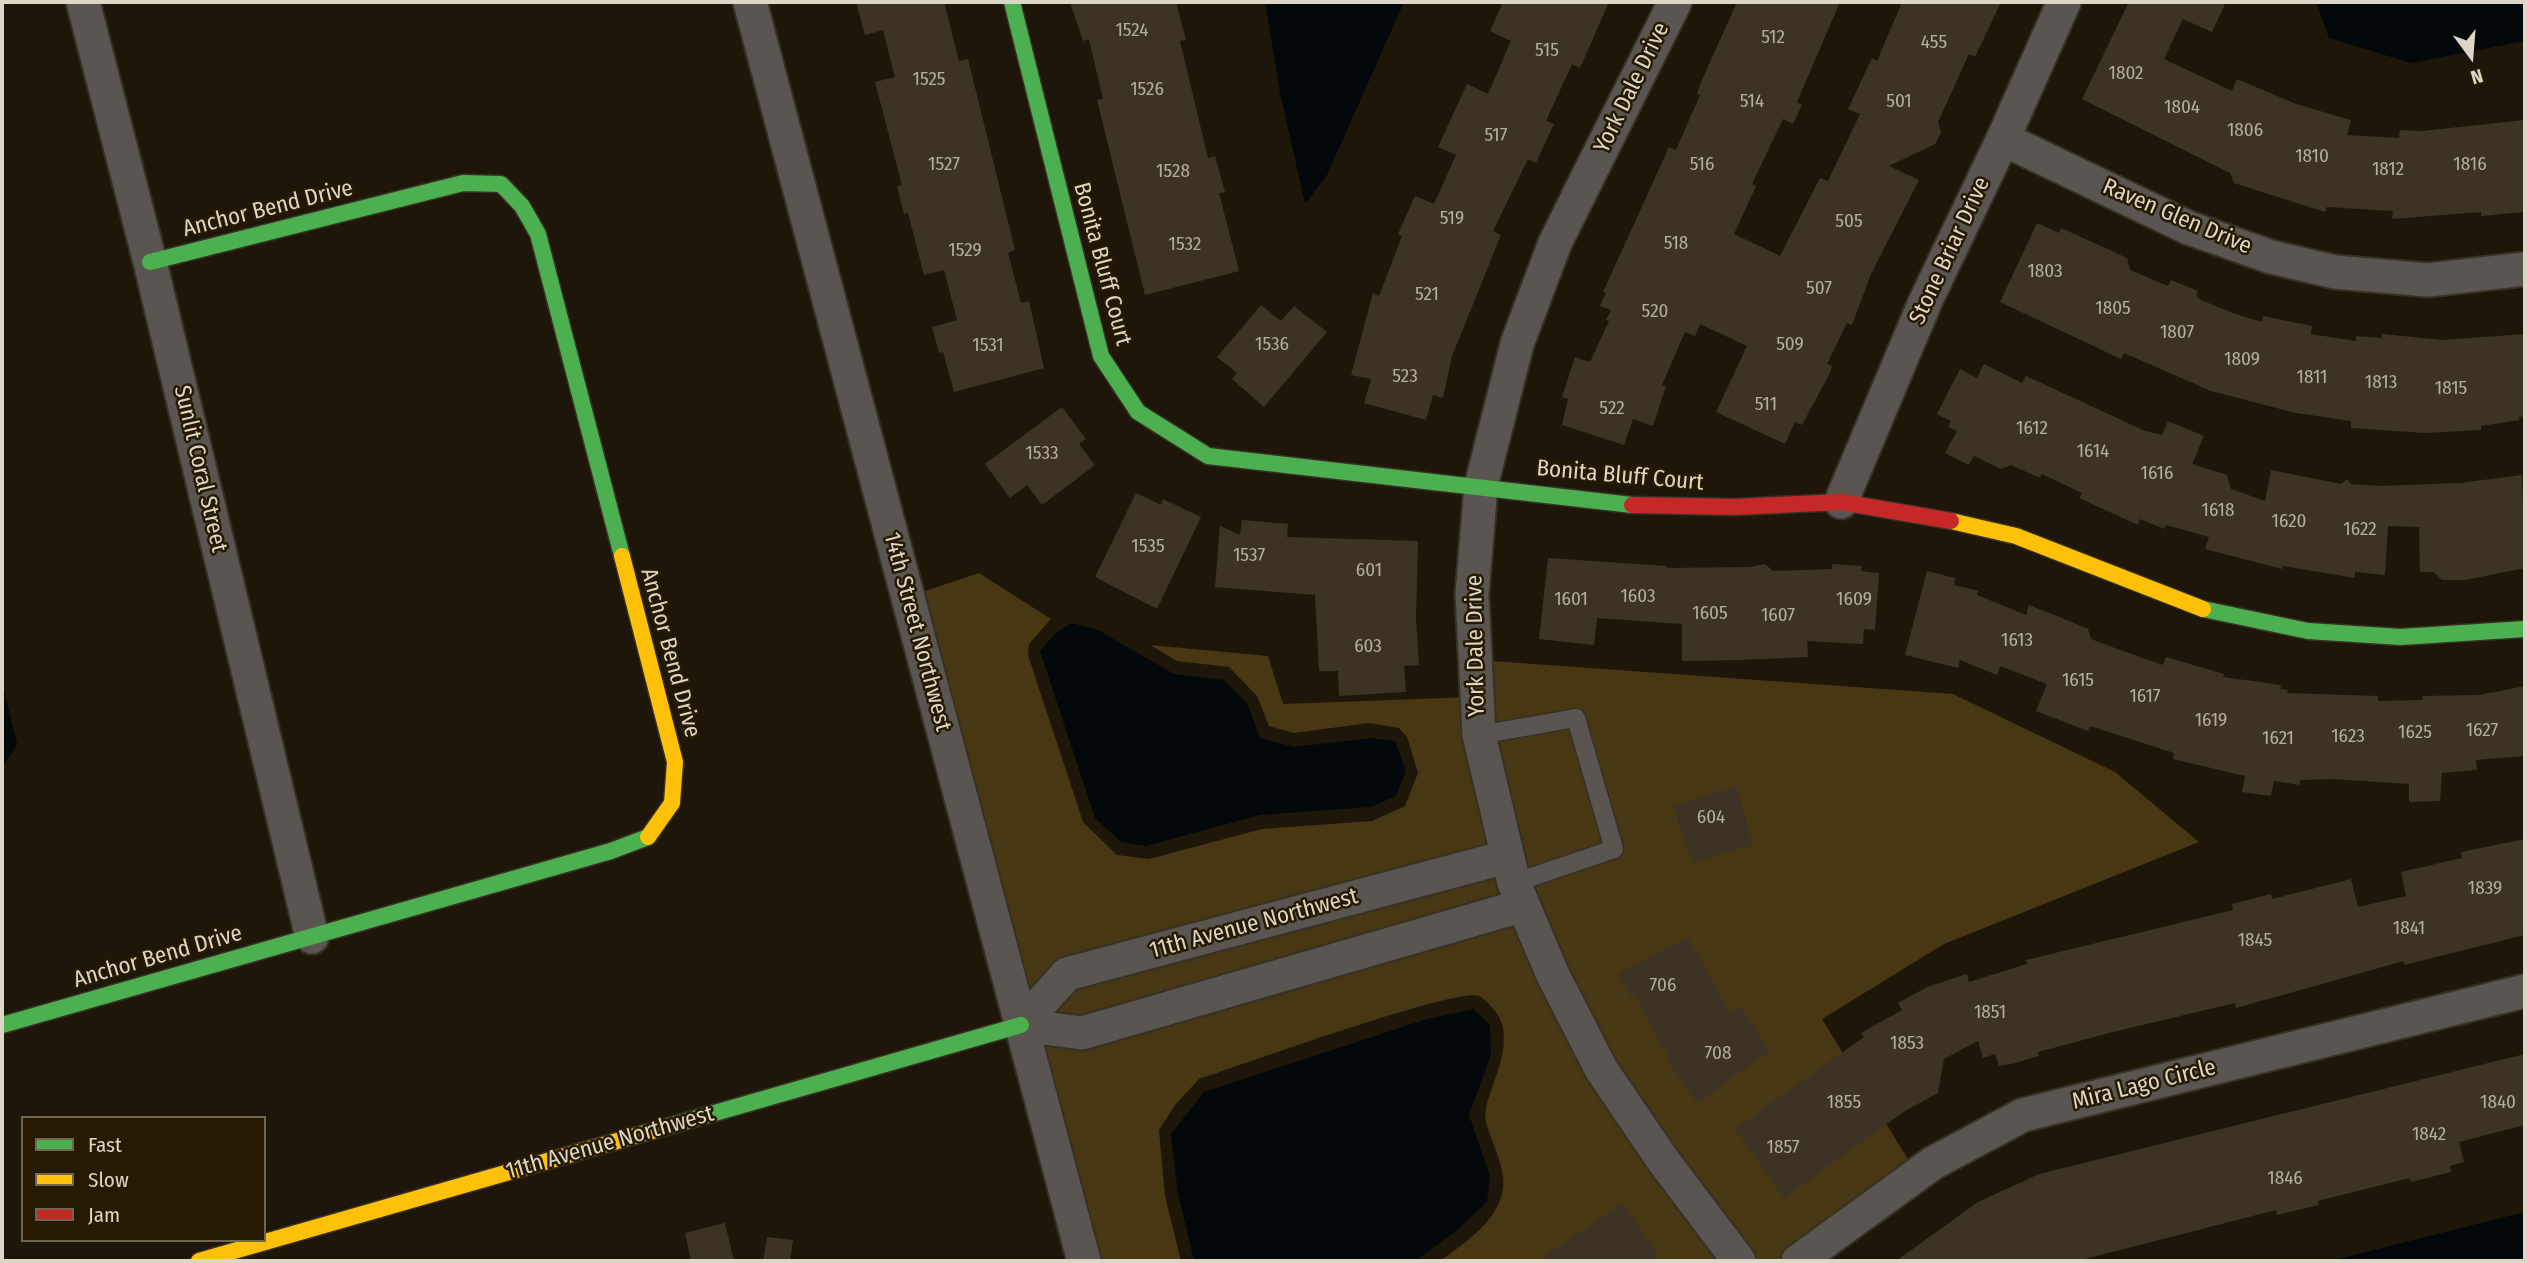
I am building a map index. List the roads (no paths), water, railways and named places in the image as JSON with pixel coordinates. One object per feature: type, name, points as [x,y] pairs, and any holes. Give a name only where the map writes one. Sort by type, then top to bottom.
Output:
[{"type":"street","name":"Sunlit Coral Street","points":[[83,2],[150,262],[312,937]]},
{"type":"street","name":"14th Street Northwest","points":[[750,2],[1084,1261]]},
{"type":"street","name":"Bonita Bluff Court","points":[[1012,2],[1101,356],[1138,412],[1208,456],[1631,505],[1735,507],[1841,502],[1931,517],[2016,536],[2209,611],[2308,631],[2401,637],[2525,629]]},
{"type":"street","name":"York Dale Drive","points":[[1675,2],[1555,243],[1517,344],[1481,486],[1472,594],[1479,735],[1513,882],[1601,1069],[1662,1159],[1739,1261]]},
{"type":"street","name":"Stone Briar Drive","points":[[1841,502],[1926,300],[2003,139],[2064,2]]},
{"type":"street","name":"Raven Glen Drive","points":[[2003,139],[2189,228],[2271,257],[2335,272],[2428,280],[2525,269]]},
{"type":"street","name":"Anchor Bend Drive","points":[[2,1024],[611,851],[647,838],[672,803],[675,762],[538,234],[522,206],[501,184],[463,183],[150,262]]},
{"type":"street","name":"11th Avenue Northwest","points":[[1021,1024],[1067,974],[1513,882]]},
{"type":"street","name":"11th Avenue Northwest","points":[[266,1242],[1021,1024],[1082,1033],[1513,882]]},
{"type":"street","name":"Mira Lago Circle","points":[[1798,1261],[1933,1163],[2023,1115],[2525,990]]},
{"type":"street","name":"11th Avenue Northwest","points":[[199,1261],[265,1242]]},
{"type":"lane","points":[[1479,735],[1576,718],[1614,849],[1513,882]]}]
